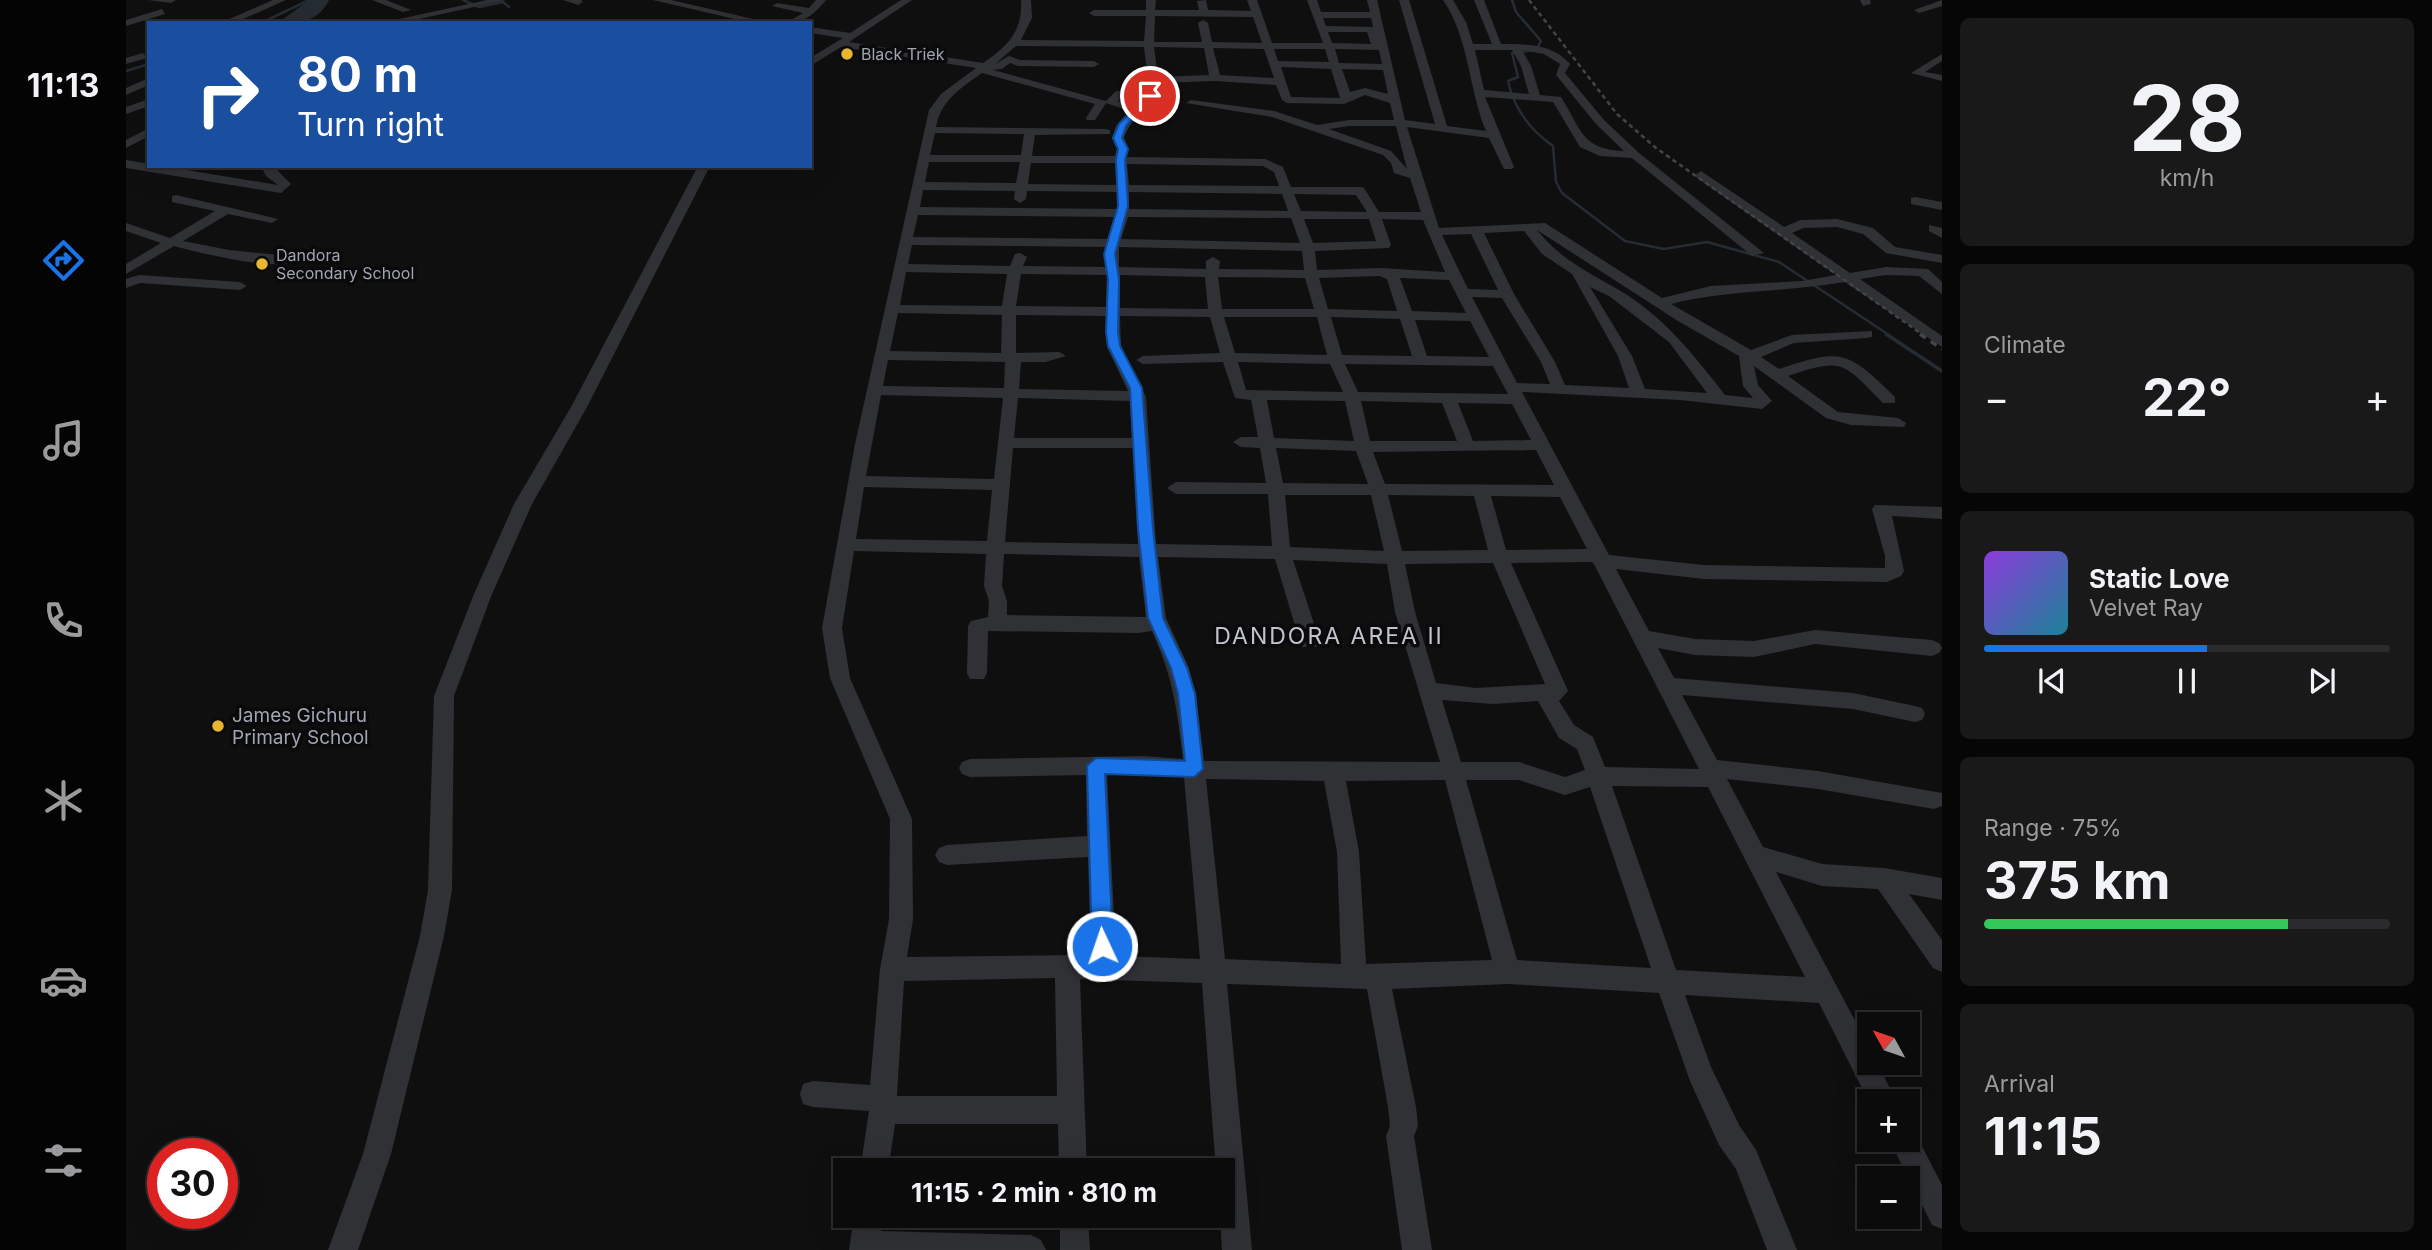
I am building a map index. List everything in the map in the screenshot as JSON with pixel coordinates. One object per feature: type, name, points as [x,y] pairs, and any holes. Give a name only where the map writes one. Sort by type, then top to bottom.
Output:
[{"type":"street","points":[[153,0],[171,0]]},
{"type":"street","points":[[230,21],[281,0]]},
{"type":"street","points":[[377,0],[406,10]]},
{"type":"street","points":[[394,21],[416,0]]},
{"type":"street","points":[[397,21],[501,0]]},
{"type":"street","points":[[659,0],[758,21]]},
{"type":"street","points":[[707,9],[727,0]]},
{"type":"street","points":[[794,21],[810,12],[821,0]]},
{"type":"street","points":[[812,62],[907,0]]},
{"type":"street","points":[[876,1158],[883,1104],[892,969],[901,919],[901,819],[847,699],[836,663],[832,628],[875,390],[930,130],[939,103],[1014,43],[1025,31],[1027,0],[1035,0]]},
{"type":"street","points":[[981,68],[998,67],[1008,59],[1021,63],[1096,66],[1092,36],[1094,0]]},
{"type":"street","points":[[1202,0],[1215,78]]},
{"type":"street","points":[[1252,0],[1288,101],[1346,99],[1354,92],[1372,91],[1396,103]]},
{"type":"street","points":[[1312,0],[1325,28],[1321,29]]},
{"type":"street","points":[[1404,0],[1413,23],[1436,117],[1442,128]]},
{"type":"street","points":[[1452,1],[1469,47],[1479,93],[1508,167]]},
{"type":"street","points":[[1919,10],[1942,2]]},
{"type":"street","points":[[1476,3],[1498,48]]},
{"type":"street","points":[[777,6],[810,12]]},
{"type":"street","points":[[1094,13],[1151,7],[1204,18],[1258,13]]},
{"type":"street","points":[[1151,7],[1149,46],[1152,88],[1119,132],[1124,156],[1120,160],[1123,213],[1111,242],[1114,346],[1130,375],[1138,397],[1156,618],[1179,668],[1186,694],[1237,1250]]},
{"type":"street","points":[[129,21],[162,12]]},
{"type":"street","points":[[1318,15],[1378,12],[1413,23]]},
{"type":"street","points":[[1378,12],[1380,47]]},
{"type":"street","points":[[129,21],[147,23]]},
{"type":"street","points":[[1321,29],[1371,29],[1389,67],[1413,175],[1431,224],[1455,276],[1540,445],[1877,1089]]},
{"type":"street","points":[[1321,29],[1346,99]]},
{"type":"street","points":[[812,30],[852,36]]},
{"type":"street","points":[[1014,43],[1092,36],[1149,46],[1380,47]]},
{"type":"street","points":[[841,44],[981,68],[1101,102],[1091,118]]},
{"type":"street","points":[[1469,47],[1539,49],[1558,54],[1565,64],[1560,73],[1600,122],[1634,155],[1757,253]]},
{"type":"street","points":[[1516,49],[1526,66],[1536,98]]},
{"type":"street","points":[[126,61],[143,56]]},
{"type":"street","points":[[1942,57],[1916,73],[1942,78]]},
{"type":"street","points":[[1276,64],[1389,67]]},
{"type":"street","points":[[1152,88],[1215,78],[1282,82]]},
{"type":"street","points":[[126,92],[147,82]]},
{"type":"street","points":[[1479,93],[1581,99]]},
{"type":"street","points":[[1557,99],[1570,127],[1588,149],[1603,155],[1634,155]]},
{"type":"street","points":[[126,111],[147,103]]},
{"type":"street","points":[[1191,103],[1262,111],[1317,128],[1387,153],[1397,162],[1398,170],[1413,175]]},
{"type":"street","points":[[1317,128],[1349,123],[1401,123],[1468,134],[1494,135]]},
{"type":"street","points":[[126,130],[147,125]]},
{"type":"street","points":[[930,130],[1106,132]]},
{"type":"street","points":[[997,622],[998,601],[993,586],[995,548],[1000,485],[1008,443],[1014,362],[1008,356],[1010,284],[1022,241],[1021,186],[1030,131]]},
{"type":"street","points":[[126,145],[147,132]]},
{"type":"street","points":[[924,158],[1199,161],[1271,165],[1279,170],[1293,214],[1308,247],[1311,274],[1321,311],[1336,360],[1349,387],[1362,432],[1362,445],[1378,492],[1395,558],[1405,612],[1453,771],[1508,972]]},
{"type":"street","points":[[1199,161],[1203,188]]},
{"type":"street","points":[[126,164],[147,166]]},
{"type":"street","points":[[162,168],[281,189],[285,184],[270,173],[268,168]]},
{"type":"street","points":[[342,1250],[377,1154],[432,936],[440,890],[440,729],[444,696],[465,636],[523,504],[579,407],[703,168]]},
{"type":"street","points":[[1701,175],[1942,343]]},
{"type":"street","points":[[907,241],[1308,247],[1384,245],[1371,206],[1360,191],[918,186]]},
{"type":"street","points":[[176,200],[272,219]]},
{"type":"street","points":[[1915,201],[1942,206]]},
{"type":"street","points":[[126,270],[225,210]]},
{"type":"street","points":[[912,211],[1374,216],[1477,232],[1543,227],[1663,302],[1683,318],[1752,357],[1832,415],[1851,420],[1898,423]]},
{"type":"street","points":[[1783,232],[1801,224],[1837,223],[1868,231],[1891,250],[1942,259]]},
{"type":"street","points":[[126,227],[235,255],[290,260]]},
{"type":"street","points":[[1529,228],[1547,251],[1580,276],[1604,287],[1656,324],[1679,346],[1719,398]]},
{"type":"street","points":[[1477,232],[1507,294],[1536,339],[1560,390]]},
{"type":"street","points":[[1204,245],[1213,258],[1210,272],[1217,312],[1240,395],[1349,394],[1398,400],[1560,390],[1719,398],[1764,403],[1751,386],[1744,359],[1792,339],[1867,334]]},
{"type":"street","points":[[902,268],[1455,276]]},
{"type":"street","points":[[1663,302],[1711,290],[1810,284],[1916,270],[1923,272],[1939,286]]},
{"type":"street","points":[[1391,274],[1421,360]]},
{"type":"street","points":[[1580,276],[1625,356],[1639,393]]},
{"type":"street","points":[[126,284],[139,279],[240,286]]},
{"type":"street","points":[[1465,293],[1507,294]]},
{"type":"street","points":[[892,309],[1285,314],[1321,311],[1408,317],[1475,317]]},
{"type":"street","points":[[1656,324],[1683,318]]},
{"type":"street","points":[[882,355],[1059,356]]},
{"type":"street","points":[[1143,360],[1180,357],[1231,360],[1497,362]]},
{"type":"street","points":[[1777,375],[1837,357],[1852,364],[1889,401]]},
{"type":"street","points":[[875,390],[1134,396]]},
{"type":"street","points":[[1258,396],[1276,489],[1282,554],[1310,642]]},
{"type":"street","points":[[1447,398],[1467,445]]},
{"type":"street","points":[[1241,442],[1540,445]]},
{"type":"street","points":[[1008,443],[1131,443]]},
{"type":"street","points":[[859,481],[1000,485]]},
{"type":"street","points":[[1176,488],[1482,493],[1566,491]]},
{"type":"street","points":[[1482,493],[1499,556],[1558,691]]},
{"type":"street","points":[[845,545],[1335,554],[1395,558],[1600,558],[1704,572],[1887,575],[1895,571],[1894,556],[1881,509],[1942,513]]},
{"type":"street","points":[[976,673],[978,626],[997,622],[1138,626],[1150,624]]},
{"type":"street","points":[[1640,637],[1695,647],[1754,649],[1815,637],[1932,648]]},
{"type":"street","points":[[1665,685],[1853,701],[1915,714]]},
{"type":"street","points":[[1428,690],[1510,697],[1558,691]]},
{"type":"street","points":[[1558,691],[1547,698],[1560,725],[1579,742],[1586,743],[1699,1072],[1729,1135],[1746,1160],[1782,1250]]},
{"type":"street","points":[[1096,766],[1104,967]]},
{"type":"street","points":[[970,768],[1096,766],[1334,773],[1519,771],[1565,786],[1599,775],[1622,778],[1706,778],[1710,770]]},
{"type":"street","points":[[1710,770],[1818,779],[1934,799]]},
{"type":"street","points":[[1334,773],[1366,976],[1402,1107],[1404,1126],[1400,1136],[1417,1250]]},
{"type":"street","points":[[947,855],[1098,846]]},
{"type":"street","points":[[1755,855],[1822,875],[1884,879],[1942,889]]},
{"type":"street","points":[[1884,879],[1942,960]]},
{"type":"street","points":[[892,969],[1067,966],[1366,976],[1508,972],[1669,984],[1825,990]]},
{"type":"street","points":[[1067,966],[1073,1158]]},
{"type":"street","points":[[813,1094],[883,1104],[1071,1110]]},
{"type":"street","points":[[1910,1152],[1942,1215]]},
{"type":"street","points":[[866,1228],[864,1248],[1031,1250]]},
{"type":"street","points":[[1074,1228],[1075,1250]]},
{"type":"shaded area","points":[[309,0],[329,0],[319,13],[308,20],[281,21]]},
{"type":"waterway","points":[[265,21],[309,0]]},
{"type":"waterway","points":[[463,0],[479,7],[503,2],[509,7]]},
{"type":"waterway","points":[[1512,0],[1516,12],[1541,41],[1536,50],[1512,53],[1518,77],[1508,81],[1524,118],[1553,146],[1556,182],[1562,193],[1625,241],[1664,249],[1707,242],[1779,262],[1889,335]]},
{"type":"waterway","points":[[126,71],[147,65]]},
{"type":"waterway","points":[[1886,334],[1942,371]]},
{"type":"railway","points":[[1529,0],[1617,114],[1656,148],[1923,335]]},
{"type":"railway","points":[[1920,334],[1942,349]]},
{"type":"place","name":"Black Triek","points":[[847,54]]},
{"type":"place","name":"Dandora Secondary School","points":[[262,264]]},
{"type":"place","name":"James Gichuru Primary School","points":[[218,726]]},
{"type":"district","name":"DANDORA AREA II","points":[[1329,636]]},
{"type":"route","points":[[1102,946],[1096,766],[1143,765],[1194,769],[1186,694],[1179,668],[1156,618],[1153,575],[1145,529],[1138,397],[1128,370],[1120,361],[1112,332],[1114,279],[1111,242],[1123,213],[1123,171],[1120,160],[1124,156],[1118,138],[1122,126],[1150,96]]}]
